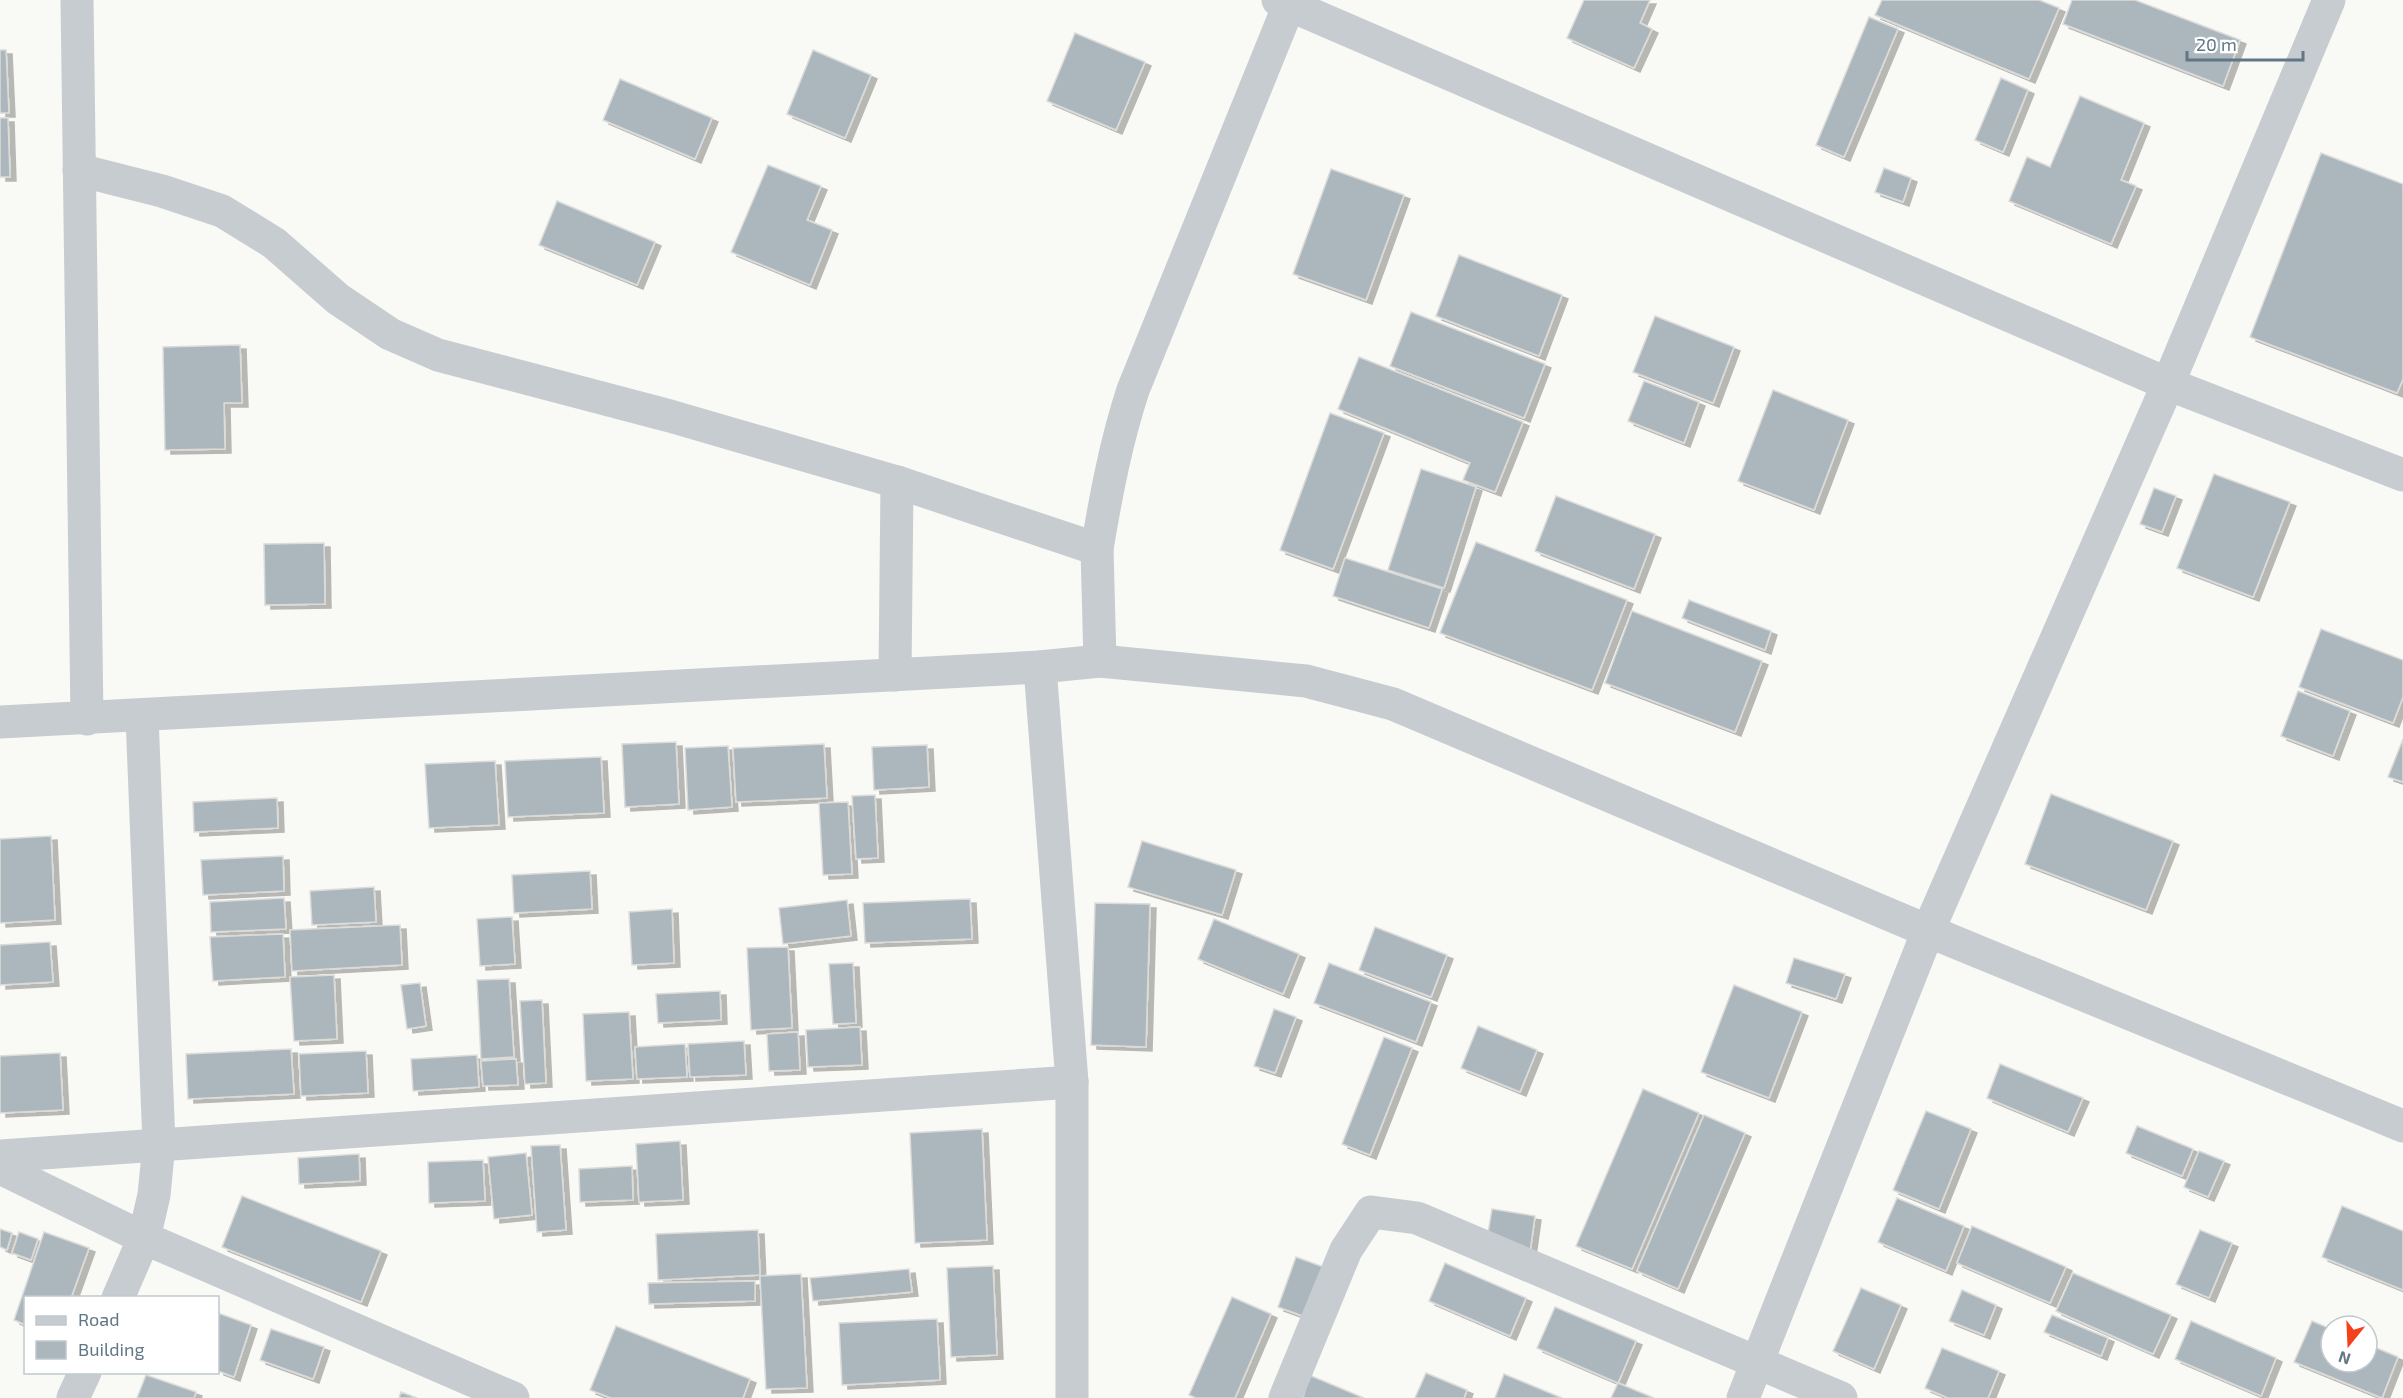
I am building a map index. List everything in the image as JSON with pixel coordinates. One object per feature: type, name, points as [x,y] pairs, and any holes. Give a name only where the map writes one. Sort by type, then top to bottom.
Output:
[{"type":"street","points":[[77,0],[87,719]]},
{"type":"street","points":[[1743,1398],[1928,930],[2169,384],[2329,0]]},
{"type":"street","points":[[1100,661],[1097,549],[1107,483],[1120,431],[1133,390],[1286,1],[2169,384],[2403,475]]},
{"type":"street","points":[[80,170],[162,191],[222,211],[274,243],[338,299],[390,334],[438,355],[670,416],[897,482],[1097,549]]},
{"type":"street","points":[[895,675],[897,482]]},
{"type":"street","points":[[0,722],[1040,667],[1100,661],[1306,681],[1393,704],[1928,930],[2403,1126]]},
{"type":"street","points":[[1040,667],[1072,1082],[1072,1398]]},
{"type":"street","points":[[119,1296],[144,1238],[154,1195],[159,1144],[142,716]]},
{"type":"street","points":[[0,1156],[1072,1082]]},
{"type":"street","points":[[0,1168],[144,1238],[513,1398]]},
{"type":"street","points":[[1284,1398],[1346,1250],[1371,1212],[1417,1218],[1841,1398]]},
{"type":"street","points":[[74,1398],[84,1374]]},
{"type":"building","points":[[1584,0],[1650,0],[1640,23],[1652,29],[1634,68],[1567,38]]},
{"type":"building","points":[[1882,0],[2039,0],[2059,8],[2029,79],[1875,15]]},
{"type":"building","points":[[2072,0],[2135,0],[2240,40],[2223,86],[2063,24]]},
{"type":"building","points":[[1869,17],[1898,29],[1844,157],[1816,145]]},
{"type":"building","points":[[1075,33],[1145,62],[1116,130],[1047,101]]},
{"type":"building","points":[[0,50],[6,50],[9,113],[0,113]]},
{"type":"building","points":[[813,50],[871,75],[845,138],[787,114]]},
{"type":"building","points":[[2001,78],[2028,90],[2003,152],[1975,140]]},
{"type":"building","points":[[620,79],[712,118],[695,159],[603,120]]},
{"type":"building","points":[[2080,96],[2144,123],[2121,180],[2136,186],[2111,244],[2009,201],[2027,157],[2050,167]]},
{"type":"building","points":[[0,118],[8,118],[10,177],[0,177]]},
{"type":"building","points":[[2321,153],[2403,184],[2403,379],[2397,393],[2250,337]]},
{"type":"building","points":[[768,165],[821,186],[807,220],[832,230],[810,285],[731,252]]},
{"type":"building","points":[[1884,168],[1911,178],[1903,202],[1875,192]]},
{"type":"building","points":[[1331,169],[1404,195],[1366,300],[1293,274]]},
{"type":"building","points":[[557,201],[655,242],[637,285],[539,245]]},
{"type":"building","points":[[1459,255],[1562,295],[1539,356],[1436,316]]},
{"type":"building","points":[[1411,312],[1545,364],[1524,418],[1390,366]]},
{"type":"building","points":[[1655,316],[1734,347],[1713,403],[1633,372]]},
{"type":"building","points":[[240,345],[242,403],[224,403],[225,449],[165,450],[163,347]]},
{"type":"building","points":[[1359,357],[1523,422],[1495,492],[1463,480],[1470,463],[1338,409]]},
{"type":"building","points":[[1644,381],[1699,402],[1684,443],[1628,421]]},
{"type":"building","points":[[1773,390],[1848,420],[1814,510],[1738,481]]},
{"type":"building","points":[[1330,413],[1384,433],[1333,569],[1280,550]]},
{"type":"building","points":[[1421,469],[1476,487],[1444,588],[1388,570]]},
{"type":"building","points":[[2214,474],[2290,502],[2253,597],[2177,568]]},
{"type":"building","points":[[2154,488],[2176,496],[2162,532],[2140,524]]},
{"type":"building","points":[[1556,496],[1655,534],[1634,589],[1535,551]]},
{"type":"building","points":[[1476,542],[1627,600],[1592,690],[1440,633]]},
{"type":"building","points":[[324,543],[325,604],[265,605],[264,544]]},
{"type":"building","points":[[1345,558],[1442,589],[1429,628],[1333,596]]},
{"type":"building","points":[[1689,600],[1771,631],[1765,650],[1682,618]]},
{"type":"building","points":[[1632,611],[1762,661],[1735,732],[1605,683]]},
{"type":"building","points":[[2321,629],[2403,660],[2403,697],[2393,723],[2299,687]]},
{"type":"building","points":[[2298,691],[2350,711],[2333,756],[2281,736]]},
{"type":"building","points":[[2403,739],[2403,782],[2388,777]]},
{"type":"building","points":[[676,742],[679,804],[625,807],[622,744]]},
{"type":"building","points":[[824,744],[827,798],[736,802],[733,748]]},
{"type":"building","points":[[927,745],[929,787],[874,790],[872,747]]},
{"type":"building","points":[[728,746],[732,807],[688,810],[685,748]]},
{"type":"building","points":[[601,757],[604,813],[508,817],[505,761]]},
{"type":"building","points":[[495,761],[499,825],[429,828],[425,764]]},
{"type":"building","points":[[2051,794],[2173,841],[2146,910],[2025,864]]},
{"type":"building","points":[[875,795],[878,858],[856,859],[852,796]]},
{"type":"building","points":[[277,798],[278,828],[194,832],[193,802]]},
{"type":"building","points":[[848,802],[852,874],[823,875],[819,803]]},
{"type":"building","points":[[51,836],[55,920],[0,923],[0,839]]},
{"type":"building","points":[[1142,841],[1236,870],[1222,915],[1128,887]]},
{"type":"building","points":[[283,856],[284,891],[203,895],[201,860]]},
{"type":"building","points":[[590,871],[592,909],[514,913],[512,875]]},
{"type":"building","points":[[374,887],[376,922],[312,925],[310,891]]},
{"type":"building","points":[[284,898],[286,929],[211,932],[210,902]]},
{"type":"building","points":[[970,899],[972,939],[865,943],[863,903]]},
{"type":"building","points":[[847,900],[851,936],[783,944],[779,908]]},
{"type":"building","points":[[1095,903],[1150,904],[1146,1047],[1091,1045]]},
{"type":"building","points":[[672,909],[674,963],[632,965],[629,912]]},
{"type":"building","points":[[512,917],[515,964],[480,966],[477,919]]},
{"type":"building","points":[[1214,919],[1299,954],[1283,994],[1198,959]]},
{"type":"building","points":[[400,925],[402,965],[292,971],[290,930]]},
{"type":"building","points":[[1375,927],[1447,955],[1431,997],[1359,970]]},
{"type":"building","points":[[283,934],[285,977],[213,981],[210,937]]},
{"type":"building","points":[[50,942],[53,982],[0,985],[0,945]]},
{"type":"building","points":[[788,947],[792,1028],[751,1030],[747,948]]},
{"type":"building","points":[[1794,958],[1845,974],[1836,999],[1786,983]]},
{"type":"building","points":[[853,963],[856,1023],[833,1024],[829,964]]},
{"type":"building","points":[[1329,963],[1431,1002],[1416,1042],[1314,1003]]},
{"type":"building","points":[[334,975],[337,1039],[294,1041],[290,977]]},
{"type":"building","points":[[509,979],[514,1057],[481,1059],[477,980]]},
{"type":"building","points":[[420,983],[426,1026],[407,1029],[401,985]]},
{"type":"building","points":[[1734,985],[1802,1012],[1769,1098],[1701,1072]]},
{"type":"building","points":[[720,991],[721,1020],[658,1023],[656,994]]},
{"type":"building","points":[[542,1000],[546,1083],[525,1084],[520,1001]]},
{"type":"building","points":[[1274,1009],[1296,1017],[1275,1073],[1254,1066]]},
{"type":"building","points":[[629,1012],[633,1079],[586,1081],[583,1014]]},
{"type":"building","points":[[1478,1026],[1537,1050],[1520,1092],[1461,1068]]},
{"type":"building","points":[[860,1027],[862,1065],[808,1067],[806,1030]]},
{"type":"building","points":[[798,1032],[800,1070],[769,1071],[767,1034]]},
{"type":"building","points":[[1384,1037],[1412,1048],[1370,1155],[1342,1144]]},
{"type":"building","points":[[744,1041],[746,1075],[690,1077],[688,1044]]},
{"type":"building","points":[[685,1044],[687,1077],[637,1079],[635,1047]]},
{"type":"building","points":[[291,1049],[294,1094],[188,1099],[186,1054]]},
{"type":"building","points":[[366,1051],[368,1093],[301,1096],[299,1054]]},
{"type":"building","points":[[60,1053],[63,1110],[0,1113],[0,1056]]},
{"type":"building","points":[[477,1055],[479,1087],[413,1091],[411,1059]]},
{"type":"building","points":[[516,1059],[518,1085],[483,1086],[481,1061]]},
{"type":"building","points":[[2000,1064],[2083,1098],[2068,1132],[1987,1098]]},
{"type":"building","points":[[1643,1089],[1699,1113],[1632,1269],[1576,1246]]},
{"type":"building","points":[[1926,1111],[1971,1129],[1939,1209],[1893,1190]]},
{"type":"building","points":[[1704,1115],[1745,1133],[1678,1289],[1637,1271]]},
{"type":"building","points":[[2137,1126],[2193,1149],[2182,1176],[2126,1153]]},
{"type":"building","points":[[982,1129],[987,1240],[915,1243],[910,1133]]},
{"type":"building","points":[[680,1141],[683,1200],[639,1202],[636,1144]]},
{"type":"building","points":[[560,1145],[566,1230],[537,1232],[531,1146]]},
{"type":"building","points":[[2199,1151],[2224,1161],[2208,1197],[2184,1187]]},
{"type":"building","points":[[526,1153],[532,1215],[494,1219],[488,1157]]},
{"type":"building","points":[[359,1154],[360,1181],[299,1184],[298,1158]]},
{"type":"building","points":[[483,1160],[485,1201],[429,1203],[428,1162]]},
{"type":"building","points":[[632,1166],[633,1200],[580,1202],[579,1169]]},
{"type":"building","points":[[242,1196],[381,1251],[361,1302],[222,1247]]},
{"type":"building","points":[[1897,1198],[1964,1226],[1946,1271],[1878,1242]]},
{"type":"building","points":[[2342,1206],[2403,1231],[2403,1290],[2322,1257]]},
{"type":"building","points":[[1492,1209],[1535,1216],[1530,1252],[1486,1245]]},
{"type":"building","points":[[1972,1226],[2066,1267],[2050,1303],[1957,1263]]},
{"type":"building","points":[[0,1229],[12,1233],[7,1250],[0,1247]]},
{"type":"building","points":[[758,1230],[760,1275],[658,1280],[656,1234]]},
{"type":"building","points":[[2200,1230],[2232,1243],[2209,1298],[2176,1284]]},
{"type":"building","points":[[19,1232],[38,1239],[31,1260],[12,1253]]},
{"type":"building","points":[[44,1232],[89,1248],[72,1296],[24,1296],[24,1324],[14,1320]]},
{"type":"building","points":[[1296,1257],[1329,1269],[1311,1319],[1278,1307]]},
{"type":"building","points":[[1445,1263],[1526,1298],[1510,1336],[1429,1301]]},
{"type":"building","points":[[993,1266],[997,1355],[951,1357],[947,1268]]},
{"type":"building","points":[[909,1269],[912,1292],[813,1301],[810,1278]]},
{"type":"building","points":[[2073,1273],[2171,1315],[2153,1354],[2056,1311]]},
{"type":"building","points":[[801,1274],[807,1388],[766,1389],[760,1276]]},
{"type":"building","points":[[755,1281],[755,1301],[649,1304],[648,1283]]},
{"type":"building","points":[[1861,1288],[1901,1305],[1874,1369],[1833,1351]]},
{"type":"building","points":[[1962,1290],[1996,1305],[1984,1335],[1949,1321]]},
{"type":"building","points":[[1232,1297],[1271,1314],[1235,1398],[1196,1398],[1189,1395]]},
{"type":"building","points":[[1555,1307],[1636,1341],[1618,1383],[1537,1348]]},
{"type":"building","points":[[219,1313],[251,1325],[234,1377],[219,1371]]},
{"type":"building","points":[[2052,1315],[2108,1338],[2101,1356],[2044,1332]]},
{"type":"building","points":[[937,1319],[940,1380],[842,1385],[839,1323]]},
{"type":"building","points":[[2191,1321],[2276,1358],[2261,1396],[2175,1359]]},
{"type":"building","points":[[2312,1321],[2319,1324],[2319,1372],[2294,1362]]},
{"type":"building","points":[[616,1326],[750,1379],[743,1398],[611,1398],[590,1390]]},
{"type":"building","points":[[271,1329],[324,1347],[313,1379],[260,1360]]},
{"type":"building","points":[[1942,1348],[1999,1371],[1988,1398],[1948,1398],[1925,1388]]},
{"type":"building","points":[[2379,1349],[2398,1357],[2382,1398],[2323,1374],[2379,1374]]},
{"type":"building","points":[[1426,1373],[1467,1390],[1464,1398],[1415,1398]]},
{"type":"building","points":[[1504,1374],[1562,1398],[1495,1398]]},
{"type":"building","points":[[146,1375],[196,1392],[194,1398],[137,1398]]},
{"type":"building","points":[[1309,1375],[1364,1398],[1303,1398]]},
{"type":"building","points":[[1618,1383],[1654,1398],[1611,1398]]},
{"type":"building","points":[[401,1392],[417,1398],[399,1398]]}]
